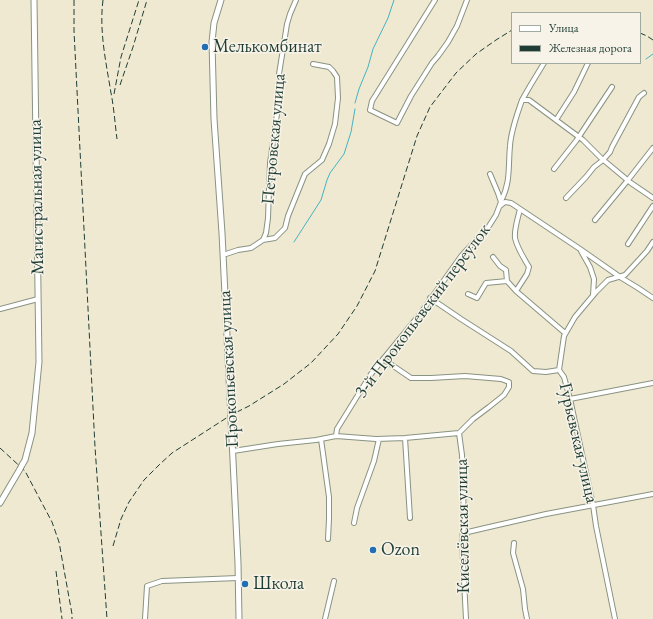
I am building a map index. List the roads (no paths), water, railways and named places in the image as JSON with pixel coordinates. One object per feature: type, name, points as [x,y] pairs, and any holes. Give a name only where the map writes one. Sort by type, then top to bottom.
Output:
[{"type":"main road","name":"Магистральная улица","points":[[0,503],[25,460],[32,433],[39,362],[34,0]]},
{"type":"main road","name":"Прокопьевская улица","points":[[221,0],[214,24],[212,42],[214,119],[222,233],[233,451],[239,619]]},
{"type":"street","name":"Петровская улица","points":[[263,240],[266,233],[268,218],[270,163],[280,93],[279,74],[287,24],[296,0]]},
{"type":"street","points":[[435,0],[372,101],[370,110],[397,123],[411,96],[448,42],[457,26],[467,0]]},
{"type":"street","points":[[226,254],[251,248],[263,240],[275,238],[285,228],[288,216],[305,174],[322,160],[335,124],[338,98],[337,77],[329,67],[313,64]]},
{"type":"street","points":[[500,204],[508,180],[510,145],[522,100],[543,64]]},
{"type":"street","points":[[556,120],[574,92],[588,64]]},
{"type":"street","points":[[554,169],[579,138],[612,87]]},
{"type":"street","points":[[566,198],[610,152],[639,97],[644,93]]},
{"type":"street","points":[[522,100],[529,100],[556,120],[603,160],[653,198]]},
{"type":"street","points":[[594,220],[653,148]]},
{"type":"street","points":[[490,174],[498,193],[500,204]]},
{"type":"street","name":"3-й Прокопьевский переулок","points":[[336,436],[337,429],[371,374],[412,324],[462,255],[489,226],[496,216],[500,204],[506,202],[512,203],[520,210],[653,298]]},
{"type":"street","points":[[628,244],[653,206]]},
{"type":"street","points":[[516,291],[527,274],[528,267],[521,254],[515,236],[520,210]]},
{"type":"street","points":[[559,370],[564,336],[575,317],[592,296],[608,280],[625,275],[648,251],[653,242]]},
{"type":"street","points":[[580,249],[590,267],[594,279],[592,296]]},
{"type":"street","points":[[493,257],[500,266],[506,270],[507,280],[516,291],[565,333]]},
{"type":"street","points":[[468,294],[477,298],[486,283],[507,280]]},
{"type":"street","name":"Гурьевская улица","points":[[430,298],[511,350],[533,371],[546,372],[559,370],[564,378],[570,398],[615,619]]},
{"type":"street","points":[[0,308],[38,299]]},
{"type":"street","points":[[233,451],[336,436],[405,438],[459,433],[473,419],[504,395],[509,387],[509,382],[501,379],[465,376],[411,378],[383,359]]},
{"type":"street","points":[[570,398],[653,383]]},
{"type":"street","name":"Киселёвская улица","points":[[459,433],[462,455],[464,520],[462,541],[466,619]]},
{"type":"street","points":[[354,523],[357,508],[374,461],[379,438]]},
{"type":"street","points":[[405,438],[410,518]]},
{"type":"street","points":[[321,439],[329,497],[328,539]]},
{"type":"street","points":[[462,541],[468,532],[592,505],[653,494]]},
{"type":"street","points":[[514,543],[513,553],[523,589],[527,619]]},
{"type":"street","points":[[145,619],[148,586],[162,581],[238,578]]},
{"type":"street","points":[[325,619],[334,581]]},
{"type":"waterway","points":[[355,103],[373,49],[388,18],[394,0]]},
{"type":"waterway","points":[[646,59],[653,54]]},
{"type":"waterway","points":[[294,242],[321,200],[330,173],[344,154],[351,132],[355,109]]},
{"type":"railway","points":[[74,0],[74,31],[95,447],[107,619]]},
{"type":"railway","points":[[103,0],[102,23],[104,46],[117,139]]},
{"type":"railway","points":[[114,94],[121,57],[139,0]]},
{"type":"railway","points":[[120,85],[147,0]]},
{"type":"railway","points":[[113,546],[121,519],[129,502],[144,480],[160,464],[172,453],[231,415],[249,406],[284,384],[311,363],[338,334],[357,306],[375,271],[417,136],[430,107],[456,73],[476,54],[511,31]]},
{"type":"railway","points":[[641,33],[653,40]]},
{"type":"railway","points":[[0,448],[25,471],[52,522],[59,542],[72,619]]},
{"type":"railway","points":[[56,571],[62,619]]},
{"type":"place","name":"Мелькомбинат","points":[[205,47]]},
{"type":"place","name":"Ozon","points":[[373,550]]},
{"type":"place","name":"Школа","points":[[245,584]]}]
